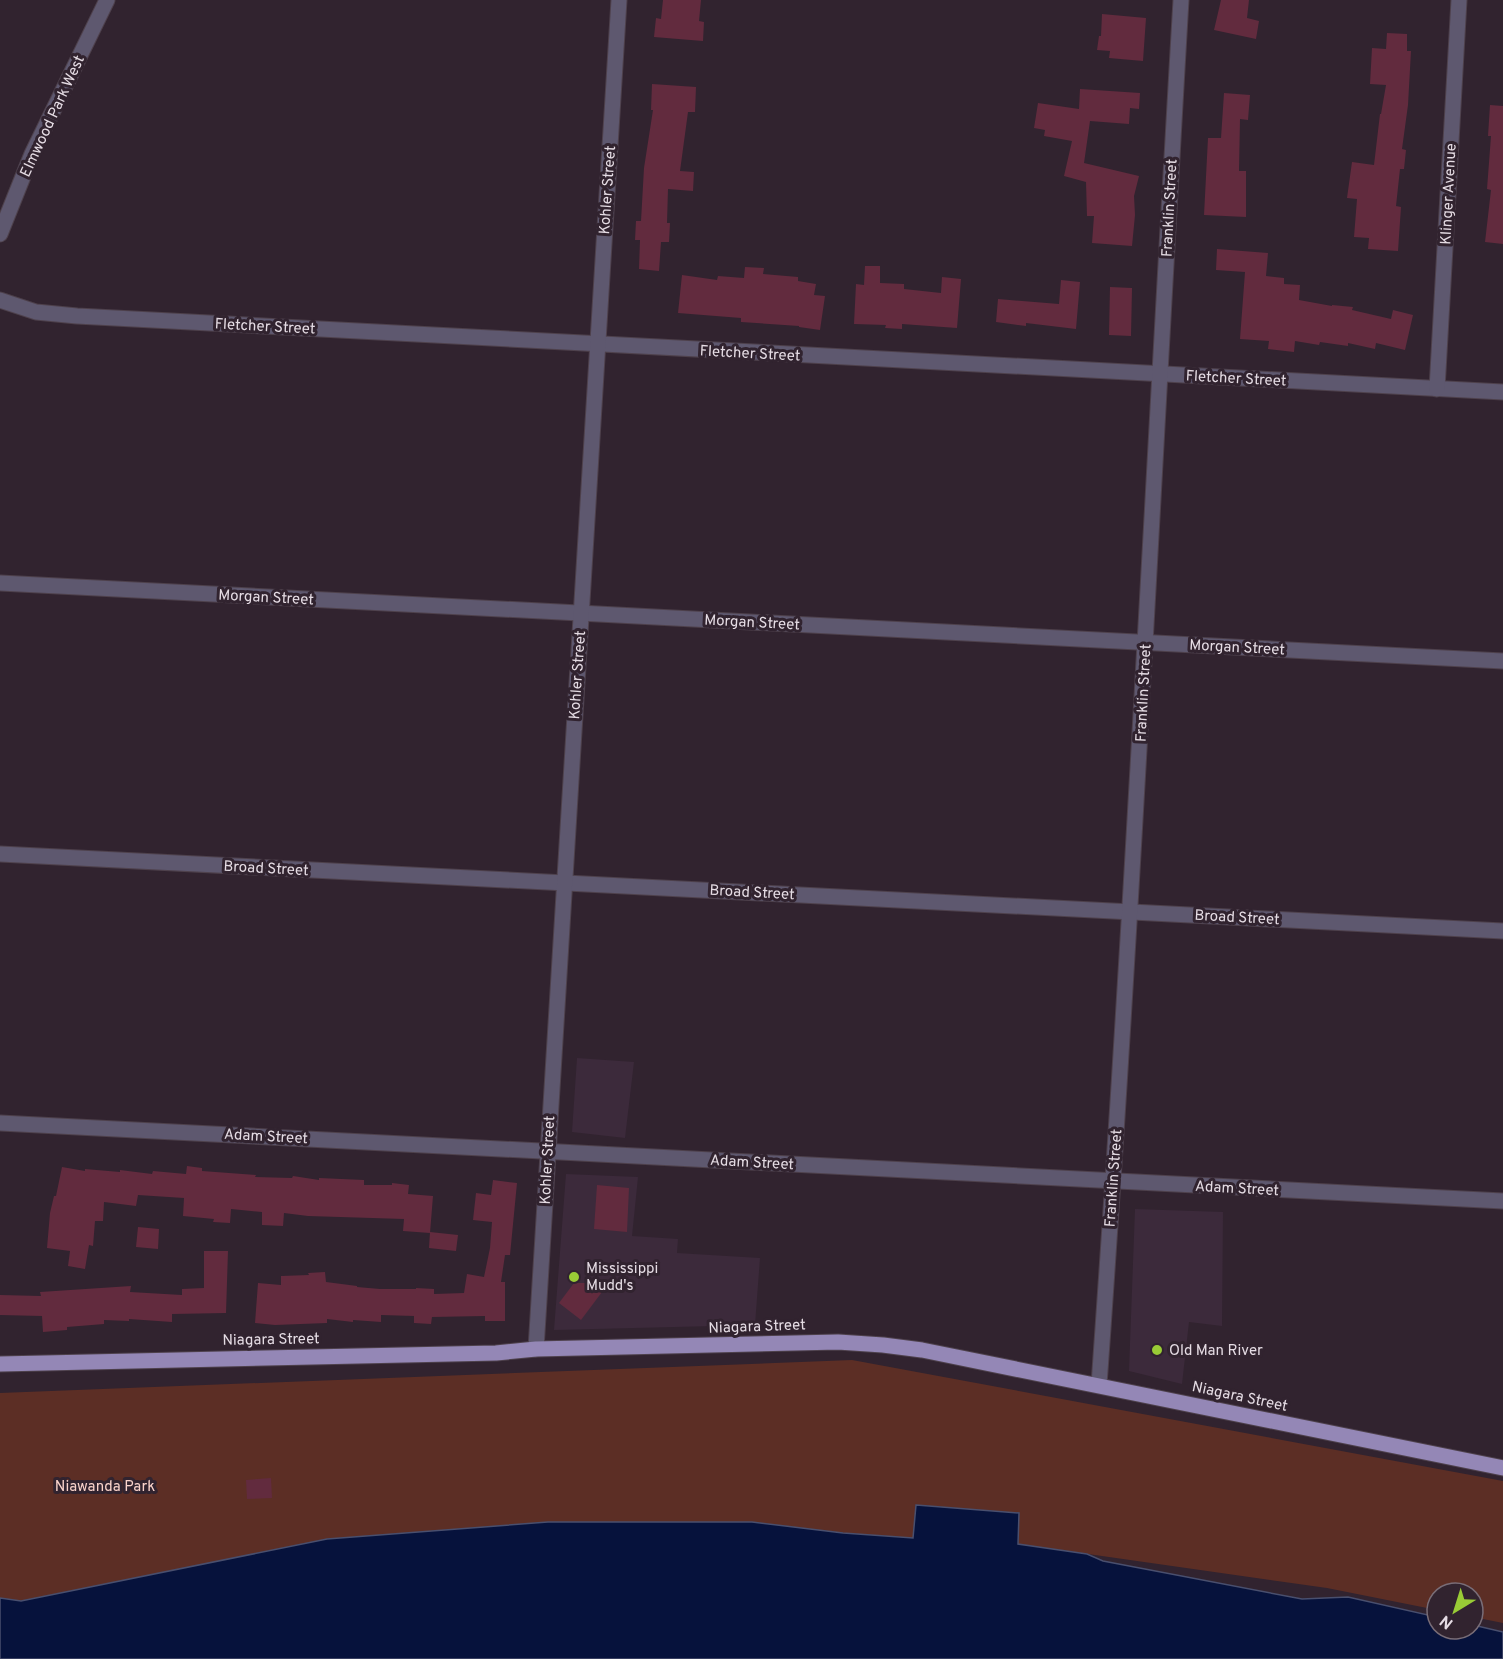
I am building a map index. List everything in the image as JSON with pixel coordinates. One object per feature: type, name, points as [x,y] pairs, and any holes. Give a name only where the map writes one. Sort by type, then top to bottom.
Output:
[{"type":"main road","name":"Niagara Street","points":[[0,1364],[849,1343],[922,1350],[1503,1468]]},
{"type":"street","name":"Elmwood Park West","points":[[0,234],[32,154],[107,0]]},
{"type":"street","name":"Kohler Street","points":[[536,1349],[619,0]]},
{"type":"street","name":"Franklin Street","points":[[1099,1385],[1146,643],[1181,0]]},
{"type":"street","name":"Klinger Avenue","points":[[1437,388],[1459,0]]},
{"type":"street","name":"Fletcher Street","points":[[0,300],[36,312],[77,316],[1503,392]]},
{"type":"street","name":"Morgan Street","points":[[0,584],[1503,661]]},
{"type":"street","name":"Broad Street","points":[[0,854],[1503,931]]},
{"type":"street","name":"Adam Street","points":[[0,1123],[1503,1201]]},
{"type":"shaded area","points":[[577,1058],[634,1062],[625,1138],[572,1132]]},
{"type":"shaded area","points":[[566,1174],[638,1177],[632,1236],[678,1239],[677,1253],[760,1258],[755,1325],[554,1330]]},
{"type":"shaded area","points":[[1135,1209],[1223,1212],[1222,1326],[1189,1322],[1182,1384],[1129,1371]]},
{"type":"shaded area","points":[[916,1505],[1019,1513],[1018,1544],[1087,1554],[1103,1561],[1302,1599],[1348,1597],[1425,1614],[1425,1641],[1485,1641],[1485,1628],[1503,1632],[1503,1659],[0,1659],[0,1598],[21,1601],[327,1539],[548,1522],[752,1522],[843,1533],[913,1538]]},
{"type":"green space","name":"Niawanda Park","points":[[852,1360],[1503,1481],[1503,1623],[1485,1619],[1485,1581],[1425,1581],[1425,1608],[1327,1588],[1018,1544],[1019,1513],[916,1505],[914,1538],[843,1533],[752,1522],[548,1522],[327,1539],[20,1601],[0,1598],[0,1393]]},
{"type":"building","points":[[663,0],[701,0],[699,21],[704,22],[703,41],[654,37],[656,18],[661,19]]},
{"type":"building","points":[[1221,0],[1249,0],[1247,18],[1259,21],[1256,39],[1214,30]]},
{"type":"building","points":[[1102,14],[1146,18],[1143,61],[1109,58],[1110,51],[1097,50],[1099,36],[1101,36]]},
{"type":"building","points":[[1387,33],[1407,34],[1407,51],[1411,51],[1408,105],[1402,149],[1406,150],[1404,169],[1400,169],[1396,206],[1401,207],[1398,251],[1368,249],[1369,238],[1354,237],[1357,199],[1347,198],[1352,162],[1374,165],[1386,85],[1370,84],[1372,48],[1386,49]]},
{"type":"building","points":[[652,84],[696,87],[695,112],[688,112],[680,171],[694,172],[693,191],[668,189],[669,242],[661,242],[659,271],[639,269],[640,240],[635,240],[636,221],[641,221],[644,168],[653,110],[651,110]]},
{"type":"building","points":[[1080,89],[1140,93],[1139,109],[1130,108],[1129,124],[1090,121],[1084,163],[1139,176],[1134,196],[1132,246],[1092,243],[1094,216],[1087,216],[1086,182],[1064,176],[1072,141],[1044,136],[1045,130],[1034,128],[1038,103],[1079,109]]},
{"type":"building","points":[[1224,93],[1250,95],[1248,120],[1240,119],[1239,171],[1246,171],[1246,217],[1204,215],[1208,138],[1221,138]]},
{"type":"building","points":[[1490,105],[1503,106],[1503,244],[1485,242],[1491,190],[1487,189],[1491,136],[1488,136]]},
{"type":"building","points":[[1217,249],[1268,253],[1266,276],[1284,278],[1284,284],[1300,285],[1299,300],[1353,307],[1352,310],[1391,319],[1393,310],[1413,315],[1405,350],[1376,343],[1375,349],[1348,343],[1348,346],[1320,342],[1319,345],[1295,341],[1294,352],[1268,349],[1269,341],[1240,339],[1245,272],[1216,270]]},
{"type":"building","points":[[865,266],[880,266],[880,283],[904,284],[904,289],[941,293],[942,277],[961,279],[957,328],[902,324],[902,329],[885,328],[886,325],[854,324],[856,284],[864,285]]},
{"type":"building","points":[[745,267],[764,268],[763,274],[798,277],[798,281],[816,284],[814,295],[825,296],[820,330],[799,326],[741,322],[741,318],[678,313],[682,275],[717,280],[718,276],[744,278]]},
{"type":"building","points":[[1061,280],[1080,282],[1076,329],[996,322],[998,299],[1059,304]]},
{"type":"building","points":[[1110,287],[1132,288],[1131,336],[1109,335]]},
{"type":"building","points":[[187,1166],[202,1168],[202,1171],[256,1175],[255,1177],[292,1178],[293,1176],[319,1180],[319,1178],[364,1180],[364,1185],[392,1185],[392,1183],[409,1185],[408,1194],[433,1196],[430,1233],[403,1231],[404,1219],[284,1213],[283,1226],[262,1225],[262,1212],[231,1209],[230,1223],[213,1222],[214,1219],[183,1216],[184,1198],[138,1195],[136,1206],[104,1202],[103,1221],[95,1221],[93,1246],[89,1245],[85,1269],[68,1266],[70,1251],[47,1248],[50,1213],[62,1167],[85,1171],[85,1169],[120,1172],[120,1170],[152,1174],[153,1171],[186,1174]]},
{"type":"building","points":[[493,1180],[517,1183],[510,1255],[505,1255],[501,1282],[505,1282],[505,1321],[485,1321],[485,1316],[432,1317],[431,1324],[414,1323],[414,1316],[381,1315],[381,1322],[327,1319],[327,1323],[275,1325],[255,1323],[258,1283],[281,1285],[281,1276],[325,1272],[326,1282],[357,1287],[434,1289],[434,1294],[464,1293],[467,1274],[484,1277],[492,1222],[473,1220],[476,1193],[491,1195]]},
{"type":"building","points":[[597,1185],[629,1188],[627,1232],[594,1229]]},
{"type":"building","points":[[138,1227],[159,1229],[158,1249],[136,1247]]},
{"type":"building","points":[[430,1232],[458,1235],[456,1251],[429,1248]]},
{"type":"building","points":[[204,1251],[228,1251],[226,1313],[172,1314],[172,1322],[104,1320],[104,1324],[67,1327],[67,1330],[43,1332],[42,1316],[0,1315],[0,1295],[41,1296],[40,1292],[131,1286],[130,1292],[182,1295],[182,1289],[204,1288]]},
{"type":"building","points":[[574,1283],[589,1283],[602,1292],[581,1320],[559,1303]]},
{"type":"building","points":[[271,1478],[272,1498],[247,1499],[246,1480]]},
{"type":"place","name":"Mississippi Mudd's","points":[[574,1277]]},
{"type":"place","name":"Old Man River","points":[[1157,1350]]}]
